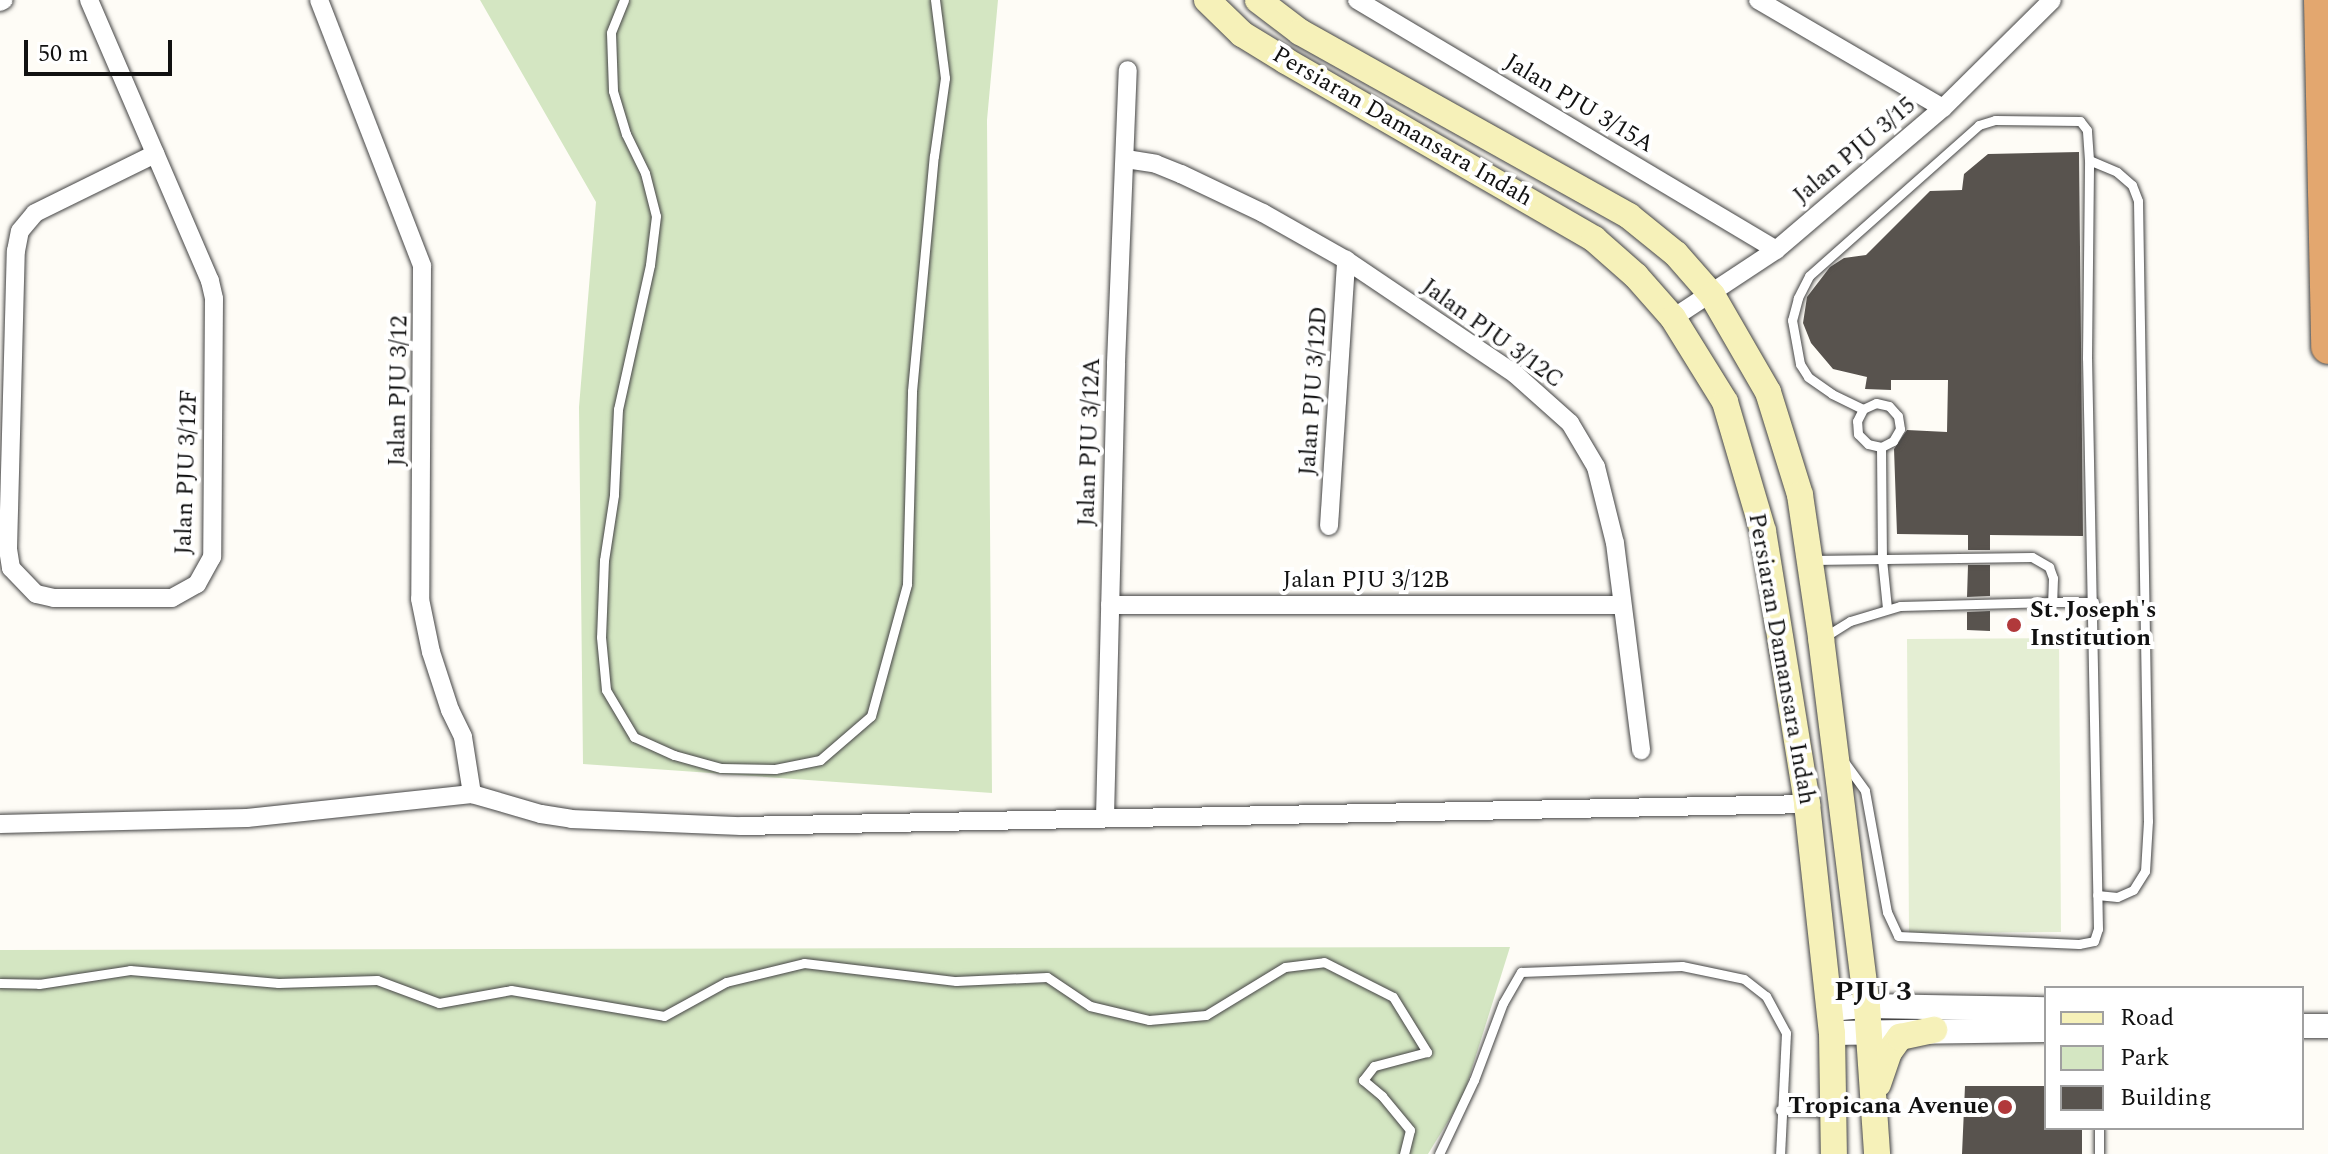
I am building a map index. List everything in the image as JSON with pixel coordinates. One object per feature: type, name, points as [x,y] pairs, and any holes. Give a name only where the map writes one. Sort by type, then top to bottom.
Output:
[{"type":"highway","points":[[2321,0],[2328,347]]},
{"type":"main road","name":"Persiaran Damansara Indah","points":[[1207,0],[1242,34],[1594,239],[1636,276],[1673,318],[1725,402],[1763,531],[1807,804],[1831,1021],[1834,1154]]},
{"type":"main road","name":"Persiaran Damansara Indah","points":[[1258,0],[1300,32],[1629,216],[1676,254],[1712,295],[1768,392],[1800,495],[1810,560],[1868,1019],[1877,1154]]},
{"type":"main road","points":[[1875,1095],[1889,1052],[1900,1037],[1934,1030]]},
{"type":"street","name":"Jalan PJU 3/12F","points":[[89,0],[210,281],[214,299],[212,557],[197,584],[172,598],[54,598],[36,594],[11,568],[8,549],[16,251],[20,231],[35,213],[155,154]]},
{"type":"street","name":"Jalan PJU 3/12","points":[[319,0],[422,266],[420,599],[431,652],[450,710],[463,737],[472,794]]},
{"type":"street","name":"Jalan PJU 3/15A","points":[[1357,0],[1776,250]]},
{"type":"street","points":[[1758,0],[1943,108]]},
{"type":"street","name":"Jalan PJU 3/15","points":[[1673,318],[1776,250],[1943,108],[2052,0]]},
{"type":"street","name":"Jalan PJU 3/12A","points":[[1105,817],[1128,70]]},
{"type":"street","name":"Jalan PJU 3/12C","points":[[1126,159],[1156,164],[1181,174],[1263,213],[1346,260],[1515,374],[1570,423],[1596,467],[1615,543],[1641,750]]},
{"type":"street","name":"Jalan PJU 3/12D","points":[[1329,526],[1346,260]]},
{"type":"street","name":"Jalan PJU 3/12B","points":[[1110,605],[1622,605]]},
{"type":"street","points":[[0,824],[247,818],[472,794],[541,814],[621,822],[741,826],[1807,804]]},
{"type":"street","points":[[1831,1021],[2044,1009]]},
{"type":"street","points":[[1868,1019],[1934,1030],[2044,1030]]},
{"type":"street","points":[[2304,1026],[2328,1026]]},
{"type":"lane","points":[[624,0],[611,33],[613,91],[626,134],[645,173],[656,216],[650,265],[618,409],[614,495],[603,575],[601,637],[606,690],[634,737],[674,755],[721,768],[775,769],[820,760],[871,716],[907,584],[912,391],[934,156],[945,78],[935,0]]},
{"type":"lane","points":[[1836,752],[1865,791],[1887,912],[1898,936],[2079,944],[2094,941],[2098,929],[2087,358],[2089,160],[2087,130],[2080,121],[1995,120],[1979,125],[1809,276],[1792,320],[1800,364],[1808,377],[1832,394],[1863,409]]},
{"type":"lane","points":[[2089,160],[2117,172],[2132,185],[2138,201],[2148,821],[2145,871],[2133,890],[2117,897],[2097,895]]},
{"type":"lane","points":[[1876,403],[1889,406],[1898,416],[1900,429],[1893,441],[1881,447],[1868,444],[1858,434],[1857,421],[1863,409],[1876,403]]},
{"type":"lane","points":[[1881,447],[1882,559],[1887,608]]},
{"type":"lane","points":[[1810,560],[2032,557],[2049,567],[2053,578],[2052,602]]},
{"type":"lane","points":[[1821,638],[1850,621],[1887,608],[2094,602]]},
{"type":"lane","points":[[0,983],[39,984],[130,970],[278,983],[377,980],[439,1003],[511,990],[664,1016],[726,982],[804,963],[956,981],[1047,977],[1090,1006],[1149,1020],[1206,1015],[1285,967],[1324,962],[1393,997],[1427,1052],[1374,1066],[1363,1080],[1382,1096],[1410,1130],[1404,1154]]},
{"type":"lane","points":[[1439,1154],[1474,1080],[1503,1003],[1521,972],[1682,966],[1744,979],[1766,996],[1786,1033],[1780,1154]]},
{"type":"lane","points":[[1780,1110],[1833,1112]]},
{"type":"lane","points":[[2099,1130],[2099,1154]]},
{"type":"green space","points":[[480,0],[998,0],[987,120],[992,793],[583,764],[579,407],[596,202]]},
{"type":"green space","points":[[2059,638],[2061,932],[1909,933],[1907,639]]},
{"type":"green space","points":[[1510,947],[1463,1097],[1428,1154],[0,1154],[0,950]]},
{"type":"building","points":[[2079,152],[2083,536],[1990,535],[1990,550],[1968,550],[1968,535],[1897,534],[1894,449],[1907,430],[1947,432],[1948,380],[1891,380],[1891,390],[1865,389],[1867,377],[1833,369],[1811,343],[1803,323],[1807,297],[1830,267],[1844,258],[1866,255],[1930,191],[1962,190],[1964,174],[1988,154]]},
{"type":"building","points":[[1968,565],[1990,565],[1990,596],[1967,597]]},
{"type":"building","points":[[1990,611],[1990,631],[1967,630],[1967,612]]},
{"type":"building","name":"Tropicana Avenue","points":[[1965,1086],[2044,1086],[2044,1130],[2082,1130],[2082,1154],[1962,1154]]},
{"type":"place","name":"St. Joseph's Institution","points":[[2014,625]]},
{"type":"place","name":"Tropicana Avenue","points":[[2005,1107]]},
{"type":"district","name":"PJU 3","points":[[1873,992]]}]
